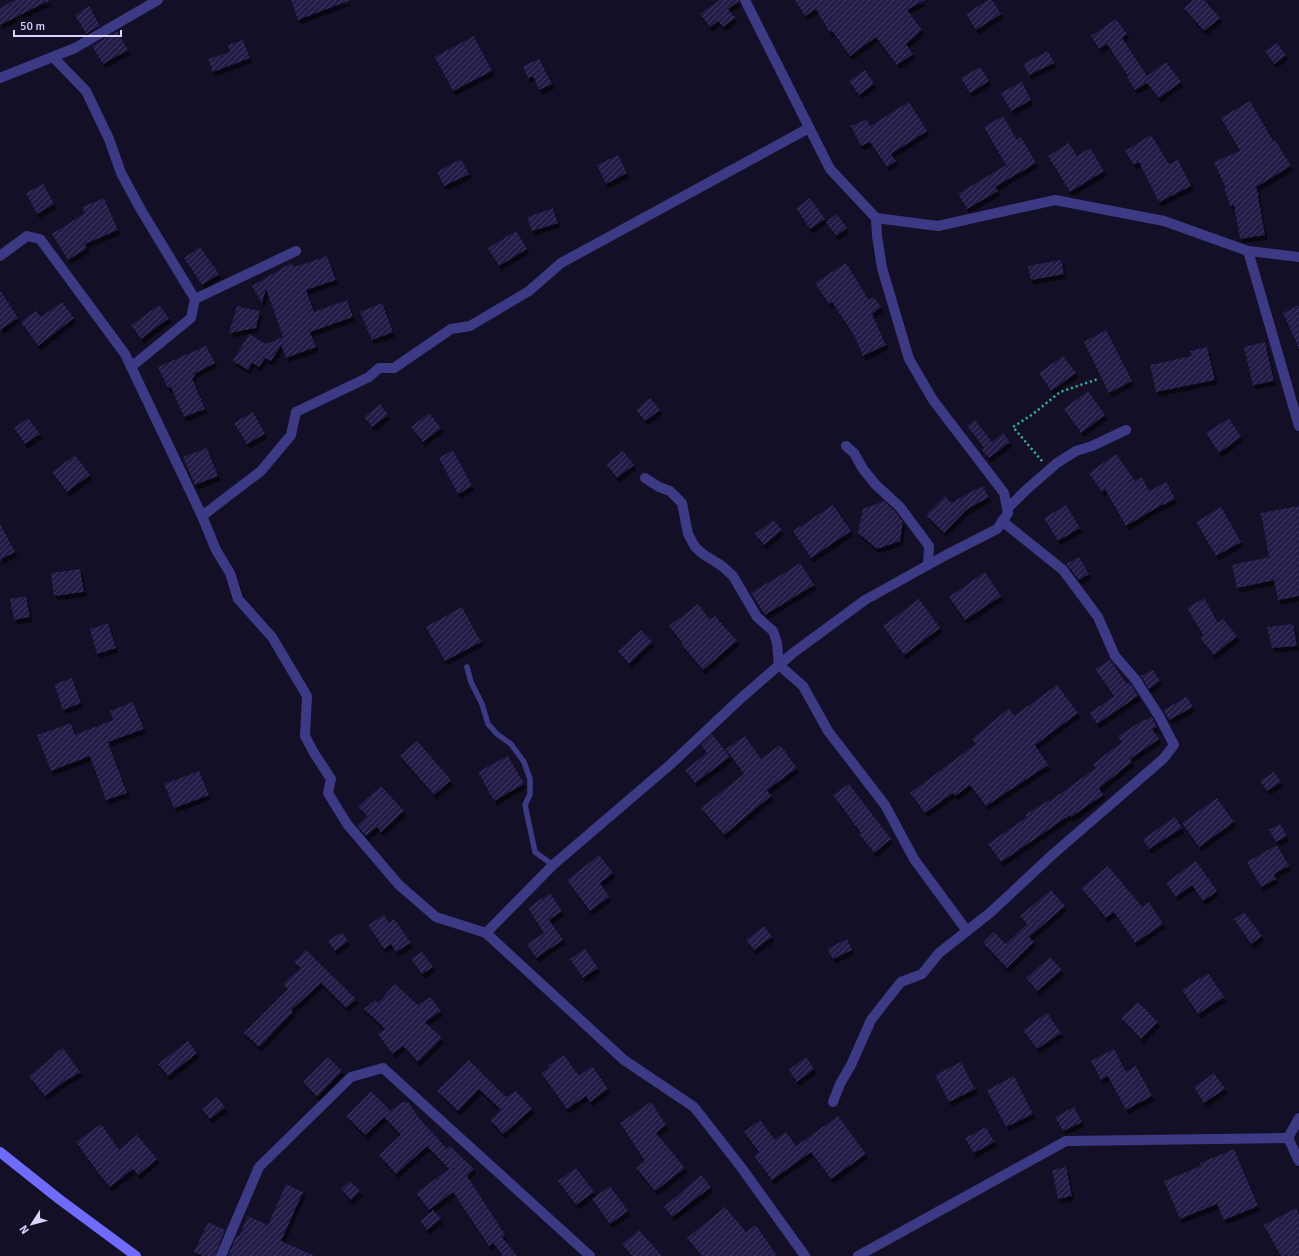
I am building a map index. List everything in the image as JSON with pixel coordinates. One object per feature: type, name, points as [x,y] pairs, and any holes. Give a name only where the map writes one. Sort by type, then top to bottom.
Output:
[{"type":"main road","points":[[0,1152],[59,1199],[136,1256]]},
{"type":"street","points":[[0,78],[75,48],[158,0]]},
{"type":"street","points":[[745,0],[830,169],[876,218],[938,226],[1054,200],[1164,221],[1248,251],[1299,257]]},
{"type":"street","points":[[53,57],[86,91],[109,139],[121,173],[141,210],[195,299],[191,318],[131,367]]},
{"type":"street","points":[[202,516],[260,471],[291,436],[296,412],[369,377],[379,368],[394,368],[451,329],[470,326],[529,291],[561,263],[809,128]]},
{"type":"street","points":[[486,933],[553,865],[671,764],[739,700],[793,653],[865,600],[997,529],[1008,513],[1004,493],[933,400],[909,359],[882,268],[876,218]]},
{"type":"street","points":[[0,256],[27,236],[40,239],[125,354],[202,516],[216,550],[230,573],[238,599],[272,637],[307,696],[305,736],[331,779],[328,793],[347,824],[399,885],[436,916],[486,933],[624,1060],[694,1107],[741,1167],[805,1256]]},
{"type":"street","points":[[195,299],[296,251]]},
{"type":"street","points":[[1248,251],[1299,426]]},
{"type":"street","points":[[1007,509],[1057,463],[1076,451],[1092,446],[1126,430]]},
{"type":"street","points":[[846,446],[854,453],[863,469],[876,485],[900,507],[929,546],[928,565]]},
{"type":"street","points":[[645,478],[659,487],[670,491],[682,503],[688,534],[695,547],[722,566],[733,576],[757,617],[773,630],[777,643],[779,665],[803,686],[828,731],[885,806],[914,859],[967,931]]},
{"type":"street","points":[[833,1102],[840,1084],[851,1065],[871,1020],[901,982],[922,974],[939,953],[991,912],[1052,855],[1163,759],[1174,746],[1159,716],[1134,679],[1115,656],[1098,617],[1063,570],[1002,521]]},
{"type":"street","points":[[221,1256],[260,1167],[351,1077],[383,1068],[590,1256]]},
{"type":"street","points":[[1288,1138],[1299,1118]]},
{"type":"street","points":[[1288,1138],[1299,1161]]},
{"type":"street","points":[[858,1256],[1066,1141],[1288,1138]]},
{"type":"lane","points":[[467,667],[471,682],[482,704],[488,724],[497,734],[511,744],[524,762],[530,779],[530,794],[525,805],[535,852],[553,865]]},
{"type":"path","points":[[1049,469],[1013,427],[1033,414],[1060,392],[1098,379]]},
{"type":"building","points":[[15,0],[50,0],[0,25],[0,8]]},
{"type":"building","points":[[291,0],[348,0],[348,1],[298,20]]},
{"type":"building","points":[[720,0],[739,0],[728,9],[735,18],[723,27],[718,21],[710,27],[700,14]]},
{"type":"building","points":[[795,0],[925,0],[907,10],[922,30],[906,44],[913,54],[897,65],[876,37],[850,56],[832,31],[830,33],[816,9],[805,16]]},
{"type":"building","points":[[988,0],[992,0],[1001,14],[976,30],[966,14]]},
{"type":"building","points":[[1193,0],[1204,0],[1220,18],[1204,31],[1184,8]]},
{"type":"building","points":[[89,6],[100,26],[86,34],[75,15]]},
{"type":"building","points":[[1116,19],[1127,34],[1122,38],[1147,76],[1166,62],[1181,82],[1159,98],[1147,83],[1135,90],[1127,77],[1128,76],[1107,44],[1099,49],[1091,36]]},
{"type":"building","points":[[117,31],[128,50],[103,64],[92,46]]},
{"type":"building","points":[[474,36],[492,71],[453,91],[435,57]]},
{"type":"building","points":[[243,40],[250,58],[213,72],[208,59],[230,52],[228,45]]},
{"type":"building","points":[[1277,43],[1286,55],[1274,64],[1265,51]]},
{"type":"building","points":[[1048,51],[1054,63],[1029,75],[1023,64]]},
{"type":"building","points":[[539,59],[552,84],[539,90],[533,76],[528,78],[523,66]]},
{"type":"building","points":[[980,67],[989,81],[970,93],[961,78]]},
{"type":"building","points":[[865,70],[874,84],[859,95],[849,81]]},
{"type":"building","points":[[1022,82],[1031,100],[1011,111],[1001,93]]},
{"type":"building","points":[[1250,101],[1273,141],[1275,140],[1291,166],[1256,187],[1259,196],[1265,235],[1240,239],[1234,205],[1230,206],[1224,188],[1226,188],[1214,162],[1240,151],[1221,118]]},
{"type":"building","points":[[909,102],[927,131],[891,154],[896,161],[887,167],[870,142],[861,146],[851,126],[867,119],[870,126]]},
{"type":"building","points":[[1003,116],[1017,140],[1021,137],[1036,163],[995,187],[998,191],[967,209],[958,194],[1006,165],[984,127]]},
{"type":"building","points":[[1151,135],[1169,164],[1178,160],[1191,186],[1159,202],[1139,162],[1134,165],[1125,151]]},
{"type":"building","points":[[1069,143],[1077,156],[1090,148],[1104,171],[1070,192],[1048,156]]},
{"type":"building","points":[[618,155],[627,173],[606,184],[597,165]]},
{"type":"building","points":[[461,159],[469,174],[444,186],[437,172]]},
{"type":"building","points":[[43,184],[54,204],[37,214],[26,193]]},
{"type":"building","points":[[104,198],[118,230],[85,244],[87,248],[68,260],[52,234],[85,213],[82,207]]},
{"type":"building","points":[[810,198],[825,219],[810,229],[796,208]]},
{"type":"building","points":[[553,208],[558,223],[532,231],[527,217]]},
{"type":"building","points":[[837,214],[847,228],[836,236],[826,222]]},
{"type":"building","points":[[516,231],[527,249],[499,266],[488,248]]},
{"type":"building","points":[[200,247],[219,274],[202,285],[184,258]]},
{"type":"building","points":[[327,256],[336,280],[306,290],[314,312],[347,300],[353,317],[310,332],[316,347],[286,358],[281,345],[271,361],[265,358],[259,367],[252,363],[248,370],[233,361],[249,334],[266,344],[283,337],[266,289],[262,303],[252,286],[291,263],[294,267]]},
{"type":"building","points":[[1061,260],[1064,274],[1031,280],[1028,266]]},
{"type":"building","points":[[846,263],[869,300],[874,297],[881,307],[872,314],[886,345],[863,356],[855,337],[832,302],[829,304],[815,283]]},
{"type":"building","points":[[0,290],[18,318],[0,330]]},
{"type":"building","points":[[62,302],[74,318],[38,346],[21,322],[36,311],[41,317]]},
{"type":"building","points":[[382,303],[393,332],[372,340],[360,312]]},
{"type":"building","points":[[159,305],[169,318],[141,339],[131,325]]},
{"type":"building","points":[[1299,305],[1299,348],[1283,313]]},
{"type":"building","points":[[237,306],[260,311],[256,328],[229,333]]},
{"type":"building","points":[[1106,330],[1132,381],[1109,393],[1084,342]]},
{"type":"building","points":[[1265,342],[1274,381],[1253,385],[1244,347]]},
{"type":"building","points":[[206,346],[215,363],[194,374],[195,376],[192,378],[205,409],[184,417],[171,387],[168,388],[158,367]]},
{"type":"building","points":[[1207,347],[1215,380],[1156,392],[1150,365],[1191,356],[1190,351]]},
{"type":"building","points":[[1063,356],[1076,373],[1051,391],[1039,373]]},
{"type":"building","points":[[1088,391],[1105,415],[1081,433],[1064,409]]},
{"type":"building","points":[[650,398],[660,410],[645,421],[636,410]]},
{"type":"building","points":[[380,404],[388,415],[372,427],[364,417]]},
{"type":"building","points":[[253,412],[265,434],[247,444],[234,423]]},
{"type":"building","points":[[429,413],[441,428],[423,442],[411,427]]},
{"type":"building","points":[[28,418],[40,434],[25,444],[14,428]]},
{"type":"building","points":[[1229,418],[1241,437],[1219,453],[1206,433]]},
{"type":"building","points":[[975,420],[992,442],[1003,433],[1010,442],[989,458],[982,450],[984,448],[967,426]]},
{"type":"building","points":[[207,448],[218,476],[195,485],[183,457]]},
{"type":"building","points":[[453,450],[472,486],[458,494],[439,458]]},
{"type":"building","points":[[623,451],[634,465],[617,478],[606,464]]},
{"type":"building","points":[[1116,454],[1135,481],[1142,477],[1149,491],[1166,482],[1175,499],[1163,504],[1126,526],[1105,489],[1102,492],[1089,473]]},
{"type":"building","points":[[75,455],[90,475],[67,492],[52,472]]},
{"type":"building","points":[[982,486],[989,497],[966,510],[944,533],[926,515],[945,496],[951,503]]},
{"type":"building","points":[[884,501],[895,511],[903,522],[900,541],[877,549],[858,533],[863,509]]},
{"type":"building","points":[[833,505],[851,531],[811,558],[793,531]]},
{"type":"building","points":[[1066,505],[1080,528],[1058,541],[1044,518]]},
{"type":"building","points":[[1299,506],[1299,596],[1278,600],[1274,580],[1237,588],[1232,565],[1269,557],[1261,513]]},
{"type":"building","points":[[1221,507],[1241,542],[1216,556],[1196,522]]},
{"type":"building","points":[[773,520],[782,530],[764,545],[755,534]]},
{"type":"building","points":[[0,524],[15,552],[0,560]]},
{"type":"building","points":[[1079,557],[1089,574],[1079,580],[1066,564]]},
{"type":"building","points":[[800,563],[814,585],[765,615],[751,593]]},
{"type":"building","points":[[80,569],[84,592],[54,596],[51,573]]},
{"type":"building","points":[[985,572],[1001,596],[965,620],[949,597]]},
{"type":"building","points":[[26,596],[30,617],[14,620],[10,599]]},
{"type":"building","points":[[1204,598],[1218,623],[1223,619],[1237,636],[1214,655],[1200,638],[1203,635],[1187,608]]},
{"type":"building","points":[[919,599],[940,628],[904,655],[883,626]]},
{"type":"building","points":[[698,604],[710,620],[715,616],[737,641],[703,670],[682,645],[683,644],[669,626]]},
{"type":"building","points":[[462,607],[481,642],[445,661],[426,627]]},
{"type":"building","points":[[108,623],[116,648],[97,654],[90,629]]},
{"type":"building","points":[[1293,624],[1297,646],[1272,648],[1267,627]]},
{"type":"building","points":[[641,630],[652,642],[629,664],[618,651]]},
{"type":"building","points":[[1110,660],[1127,684],[1130,683],[1138,696],[1097,724],[1090,713],[1114,696],[1095,669]]},
{"type":"building","points":[[1153,670],[1160,681],[1149,689],[1141,676]]},
{"type":"building","points":[[72,678],[81,703],[63,710],[54,684]]},
{"type":"building","points":[[1057,685],[1078,713],[1035,745],[1048,765],[986,806],[970,785],[955,796],[953,793],[925,813],[910,793],[976,744],[972,739],[1009,708],[1014,716]]},
{"type":"building","points":[[1187,697],[1193,707],[1169,720],[1163,710]]},
{"type":"building","points":[[133,702],[144,729],[108,742],[127,793],[106,800],[90,756],[51,771],[37,735],[71,723],[75,735],[113,720],[110,711]]},
{"type":"building","points":[[1152,717],[1157,727],[1152,729],[1159,739],[1130,759],[1132,762],[1099,788],[1103,795],[1071,817],[1070,815],[1001,862],[988,844],[1027,817],[1025,815],[1049,800],[1050,801],[1096,768],[1093,764],[1122,742],[1118,736],[1145,719],[1146,720]]},
{"type":"building","points":[[712,734],[730,757],[695,783],[685,770],[707,753],[701,745]]},
{"type":"building","points":[[745,736],[761,759],[780,745],[797,768],[767,790],[771,796],[724,835],[701,808],[744,774],[726,749]]},
{"type":"building","points":[[417,741],[451,780],[434,795],[400,756]]},
{"type":"building","points":[[508,756],[524,784],[494,801],[478,772]]},
{"type":"building","points":[[199,771],[209,795],[174,808],[164,784]]},
{"type":"building","points":[[1274,772],[1281,782],[1267,791],[1260,781]]},
{"type":"building","points":[[849,784],[891,839],[874,853],[859,834],[861,833],[833,795]]},
{"type":"building","points":[[381,786],[404,811],[381,832],[377,827],[366,836],[357,826],[367,816],[358,806]]},
{"type":"building","points":[[1217,798],[1234,822],[1199,847],[1182,823]]},
{"type":"building","points":[[1175,817],[1182,828],[1149,849],[1143,839]]},
{"type":"building","points":[[1280,824],[1287,836],[1276,842],[1269,830]]},
{"type":"building","points":[[1277,845],[1289,866],[1274,874],[1276,879],[1261,887],[1247,862]]},
{"type":"building","points":[[599,855],[613,873],[600,883],[609,897],[590,911],[567,880]]},
{"type":"building","points":[[1196,861],[1217,891],[1203,901],[1192,885],[1176,897],[1166,883]]},
{"type":"building","points":[[1108,866],[1142,907],[1149,902],[1163,924],[1135,943],[1114,912],[1106,918],[1081,888]]},
{"type":"building","points":[[1051,890],[1065,906],[1029,937],[1034,942],[1007,968],[983,943],[994,932],[1006,944],[1027,924],[1020,916]]},
{"type":"building","points":[[550,893],[562,911],[549,920],[563,940],[536,958],[527,944],[544,933],[528,908]]},
{"type":"building","points":[[1244,912],[1262,936],[1251,944],[1234,919]]},
{"type":"building","points":[[384,915],[389,923],[394,919],[411,943],[396,952],[391,944],[384,949],[368,925]]},
{"type":"building","points":[[764,926],[772,937],[754,950],[746,940]]},
{"type":"building","points":[[342,932],[348,941],[335,951],[328,941]]},
{"type":"building","points":[[847,939],[852,950],[833,959],[827,949]]},
{"type":"building","points":[[585,949],[598,968],[583,978],[570,959]]},
{"type":"building","points":[[306,950],[356,999],[346,1008],[321,983],[291,1010],[293,1012],[259,1047],[244,1033],[288,989],[283,984],[301,968],[294,962]]},
{"type":"building","points":[[422,952],[433,967],[422,974],[411,959]]},
{"type":"building","points":[[1050,957],[1062,970],[1037,991],[1026,978]]},
{"type":"building","points":[[1208,973],[1224,997],[1198,1014],[1182,990]]},
{"type":"building","points":[[395,984],[418,1005],[430,997],[441,1011],[425,1022],[442,1038],[418,1062],[403,1046],[392,1054],[378,1034],[385,1029],[364,1009],[375,1000],[378,1003]]},
{"type":"building","points":[[1138,1002],[1158,1022],[1141,1039],[1121,1018]]},
{"type":"building","points":[[1047,1013],[1061,1033],[1037,1049],[1023,1030]]},
{"type":"building","points":[[188,1041],[197,1053],[168,1076],[158,1064]]},
{"type":"building","points":[[63,1048],[80,1072],[70,1079],[69,1078],[45,1096],[29,1076]]},
{"type":"building","points":[[1114,1049],[1126,1072],[1136,1066],[1152,1096],[1126,1110],[1108,1076],[1101,1080],[1091,1061]]},
{"type":"building","points":[[564,1055],[579,1076],[592,1066],[608,1089],[590,1102],[586,1096],[567,1109],[541,1073]]},
{"type":"building","points":[[328,1057],[342,1071],[317,1097],[303,1082]]},
{"type":"building","points":[[806,1057],[814,1069],[797,1082],[789,1070]]},
{"type":"building","points":[[469,1060],[506,1097],[516,1091],[532,1109],[503,1134],[490,1120],[501,1110],[479,1089],[458,1111],[437,1091]]},
{"type":"building","points":[[961,1062],[975,1089],[949,1102],[935,1075]]},
{"type":"building","points":[[1214,1073],[1225,1089],[1204,1103],[1194,1087]]},
{"type":"building","points":[[1014,1076],[1033,1114],[1006,1127],[987,1090]]},
{"type":"building","points":[[371,1091],[390,1110],[387,1113],[404,1101],[405,1103],[408,1102],[419,1118],[447,1149],[450,1146],[474,1169],[467,1176],[505,1235],[502,1237],[517,1256],[503,1256],[493,1243],[489,1246],[453,1192],[429,1210],[416,1193],[449,1169],[427,1146],[396,1174],[379,1155],[401,1135],[384,1117],[365,1135],[346,1116]]},
{"type":"building","points":[[217,1097],[225,1107],[210,1119],[202,1109]]},
{"type":"building","points":[[651,1102],[666,1125],[656,1133],[685,1168],[655,1191],[636,1168],[645,1161],[620,1123]]},
{"type":"building","points":[[1074,1107],[1082,1122],[1063,1131],[1055,1117]]},
{"type":"building","points":[[838,1116],[866,1154],[831,1179],[811,1152],[772,1180],[754,1156],[759,1152],[744,1132],[760,1120],[775,1140],[786,1132],[796,1146]]},
{"type":"building","points":[[101,1124],[119,1150],[137,1135],[157,1159],[138,1175],[133,1169],[110,1187],[76,1142]]},
{"type":"building","points":[[986,1127],[994,1142],[974,1153],[965,1138]]},
{"type":"building","points":[[1234,1149],[1258,1206],[1224,1220],[1217,1204],[1180,1219],[1164,1181],[1201,1166],[1200,1163]]},
{"type":"building","points":[[1066,1167],[1072,1196],[1058,1199],[1052,1170]]},
{"type":"building","points":[[576,1168],[594,1192],[576,1205],[558,1181]]},
{"type":"building","points":[[701,1175],[711,1187],[672,1217],[664,1207]]},
{"type":"building","points":[[350,1181],[360,1191],[351,1200],[341,1189]]},
{"type":"building","points":[[286,1184],[303,1192],[281,1241],[315,1256],[228,1256],[237,1235],[239,1236],[248,1216],[268,1225]]},
{"type":"building","points":[[610,1186],[628,1211],[610,1224],[592,1199]]},
{"type":"building","points":[[725,1207],[746,1232],[756,1225],[777,1256],[702,1256],[687,1238]]},
{"type":"building","points":[[1296,1208],[1299,1214],[1299,1256],[1281,1256],[1264,1225]]},
{"type":"building","points":[[433,1210],[441,1219],[427,1230],[420,1221]]},
{"type":"building","points":[[208,1222],[225,1230],[215,1256],[203,1256],[194,1252]]},
{"type":"building","points":[[639,1230],[662,1256],[632,1256],[622,1244]]}]
